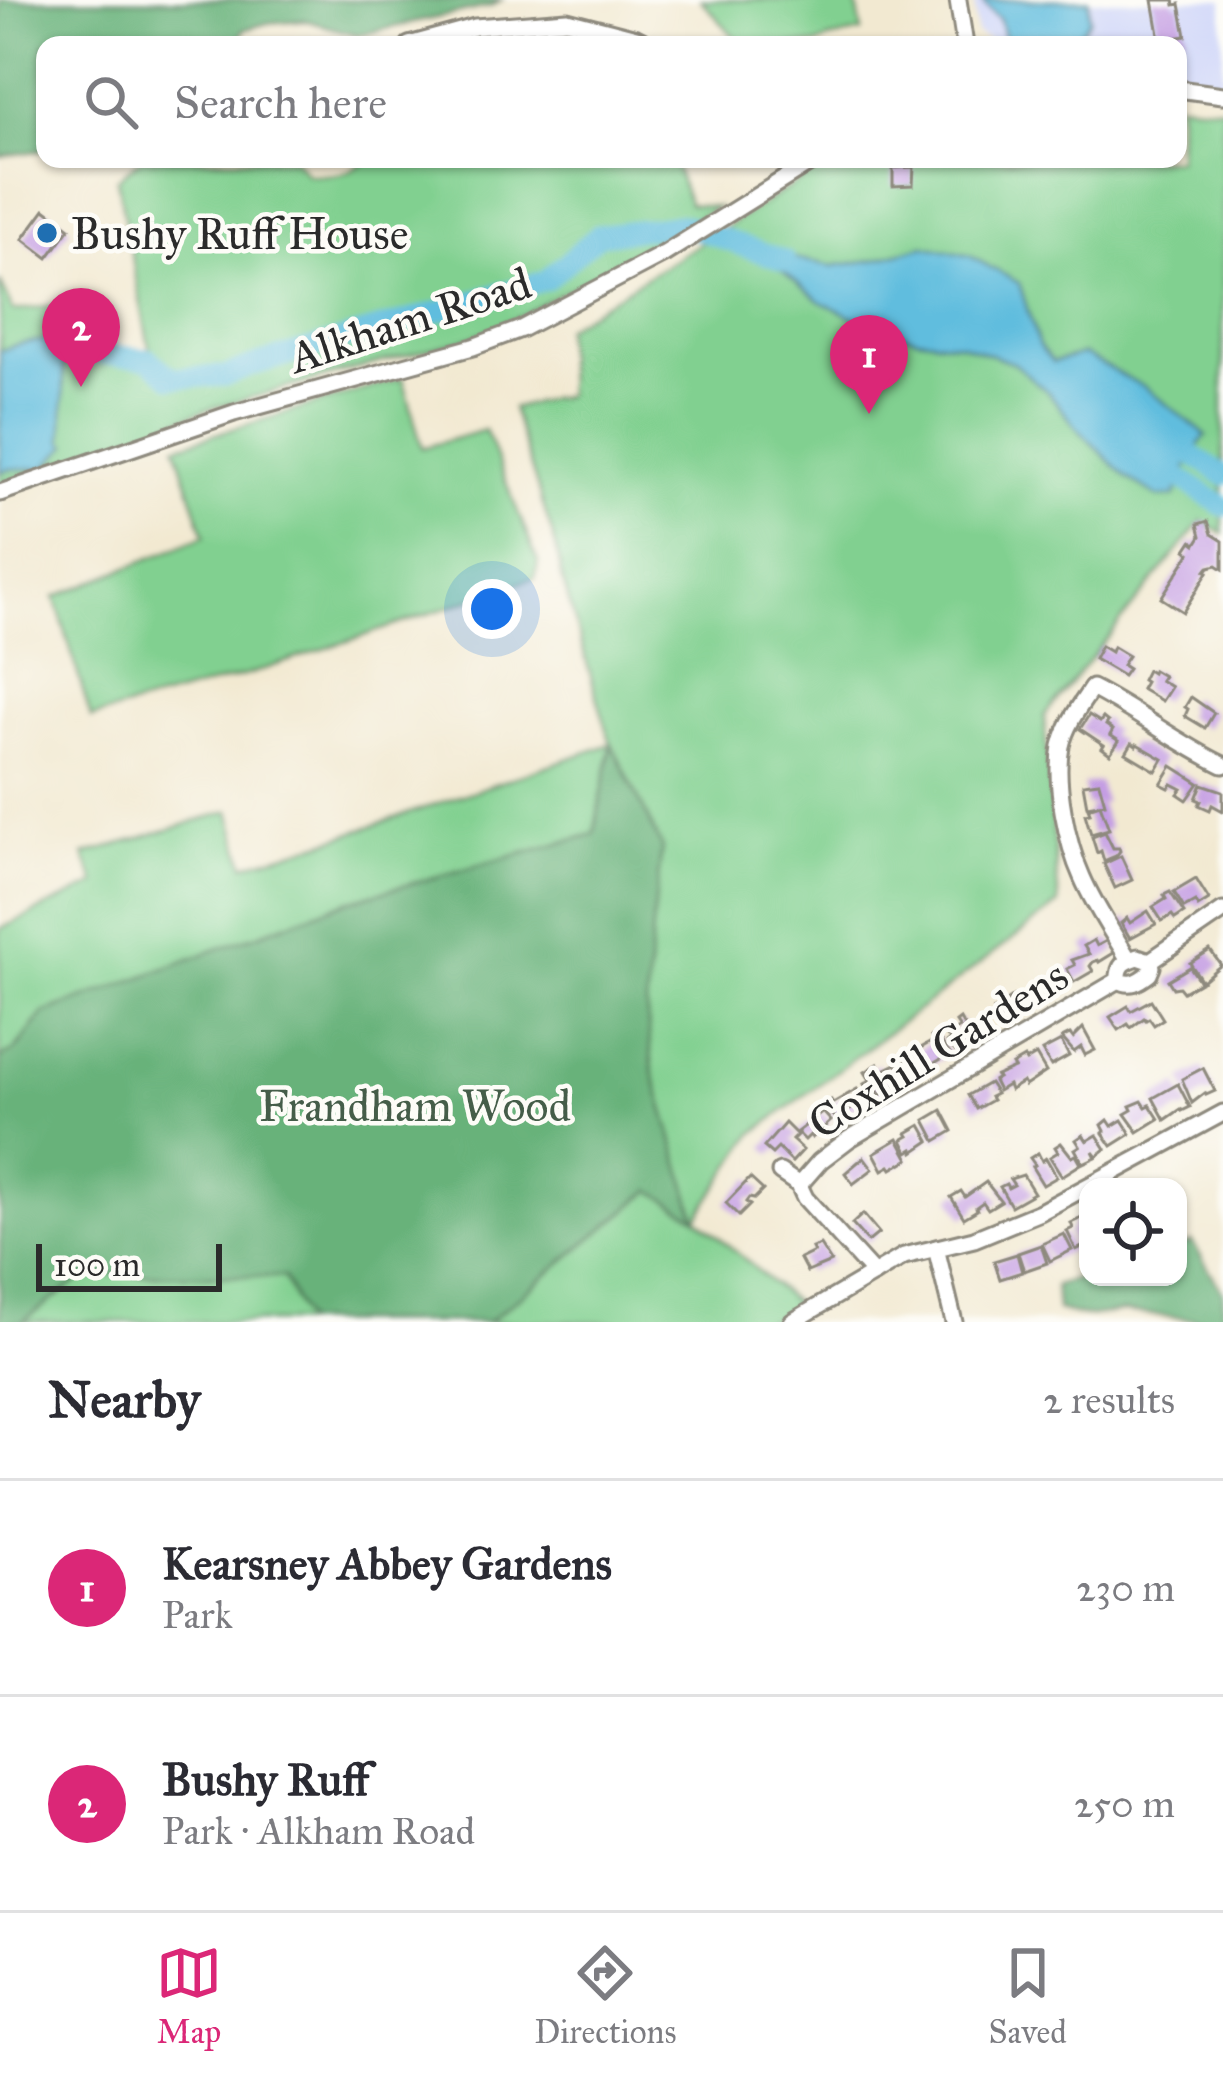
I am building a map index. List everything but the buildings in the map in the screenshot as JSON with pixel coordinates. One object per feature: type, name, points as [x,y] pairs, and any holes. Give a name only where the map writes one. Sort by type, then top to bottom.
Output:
[{"type":"street","points":[[958,0],[964,36]]},
{"type":"street","points":[[442,36],[475,27],[567,20],[628,36]]},
{"type":"street","points":[[1187,90],[1223,95]]},
{"type":"street","name":"Alkham Road","points":[[0,493],[234,413],[489,341],[560,310],[664,254],[802,168]]},
{"type":"street","points":[[1129,960],[1081,876],[1065,821],[1061,747],[1071,721],[1092,688],[1223,764]]},
{"type":"street","name":"Coxhill Gardens","points":[[1150,961],[1223,911]]},
{"type":"street","name":"Coxhill Gardens","points":[[1119,980],[1118,971],[1129,960],[1150,961]]},
{"type":"street","name":"Coxhill Gardens","points":[[799,1185],[849,1139],[1119,980],[1131,984],[1142,979],[1149,974],[1150,961]]},
{"type":"street","points":[[792,1322],[904,1256],[974,1239],[1040,1212],[1223,1113]]},
{"type":"street","name":"Coxhill Gardens","points":[[780,1172],[799,1185],[805,1198],[874,1274]]},
{"type":"street","points":[[936,1248],[954,1322]]},
{"type":"shaded area","points":[[974,0],[1223,0],[1223,92],[1187,86],[1187,36],[977,34]]},
{"type":"green space","points":[[0,0],[501,0],[358,35],[304,20],[268,23],[243,30],[241,36],[36,36],[36,151],[0,156]]},
{"type":"green space","points":[[701,0],[856,0],[862,32],[843,36],[734,36]]},
{"type":"green space","points":[[1187,104],[1223,107],[1223,534],[1202,521],[1044,716],[1059,904],[753,1134],[697,1218],[801,1308],[765,1322],[488,1322],[652,1190],[696,1217],[653,1071],[646,1006],[662,847],[611,746],[594,834],[348,901],[44,1013],[14,1051],[0,1058],[0,929],[96,884],[84,855],[230,811],[245,865],[611,744],[512,408],[566,395],[564,328],[821,168],[1187,168]]},
{"type":"green space","points":[[130,168],[302,168],[307,174],[325,175],[354,168],[675,168],[689,204],[717,207],[473,337],[206,410],[0,484],[0,281],[13,311],[56,305],[86,316],[86,348],[150,352],[117,179]]},
{"type":"green space","points":[[403,378],[422,448],[485,430],[538,562],[535,578],[250,674],[91,718],[55,597],[205,536],[176,446]]},
{"type":"green space","name":"Frandham Wood","points":[[612,744],[662,847],[646,1006],[653,1071],[696,1218],[651,1190],[488,1322],[305,1322],[284,1277],[87,1274],[22,1322],[0,1322],[0,1058],[15,1051],[44,1013],[348,901],[594,834]]},
{"type":"green space","points":[[1192,1242],[1223,1292],[1223,1322],[1124,1312],[1085,1317],[1057,1310],[1055,1286],[1079,1278],[1079,1286],[1187,1286],[1187,1244]]},
{"type":"green space","points":[[87,1274],[284,1277],[305,1322],[22,1322]]},
{"type":"water","points":[[983,0],[1089,0],[1090,19],[1078,36],[1004,36],[1000,20]]},
{"type":"water","points":[[924,246],[970,256],[1019,283],[1039,346],[1053,362],[1083,354],[1146,388],[1206,435],[1175,496],[1158,497],[1126,477],[1049,393],[1012,362],[961,344],[917,338],[860,320],[820,301],[780,269],[789,257],[832,266]]},
{"type":"water","points":[[51,339],[73,351],[64,362],[63,440],[68,445],[44,468],[0,472],[0,351]]},
{"type":"waterway","points":[[73,351],[149,359],[172,378],[226,376],[546,280],[598,235],[682,224],[785,261]]},
{"type":"waterway","points":[[1192,455],[1223,475]]},
{"type":"waterway","points":[[1180,478],[1223,506]]},
{"type":"place","name":"Bushy Ruff House","points":[[47,233]]},
{"type":"place","name":"Bushy Ruff","points":[[81,387]]},
{"type":"place","name":"Kearsney Abbey Gardens","points":[[869,414]]}]
